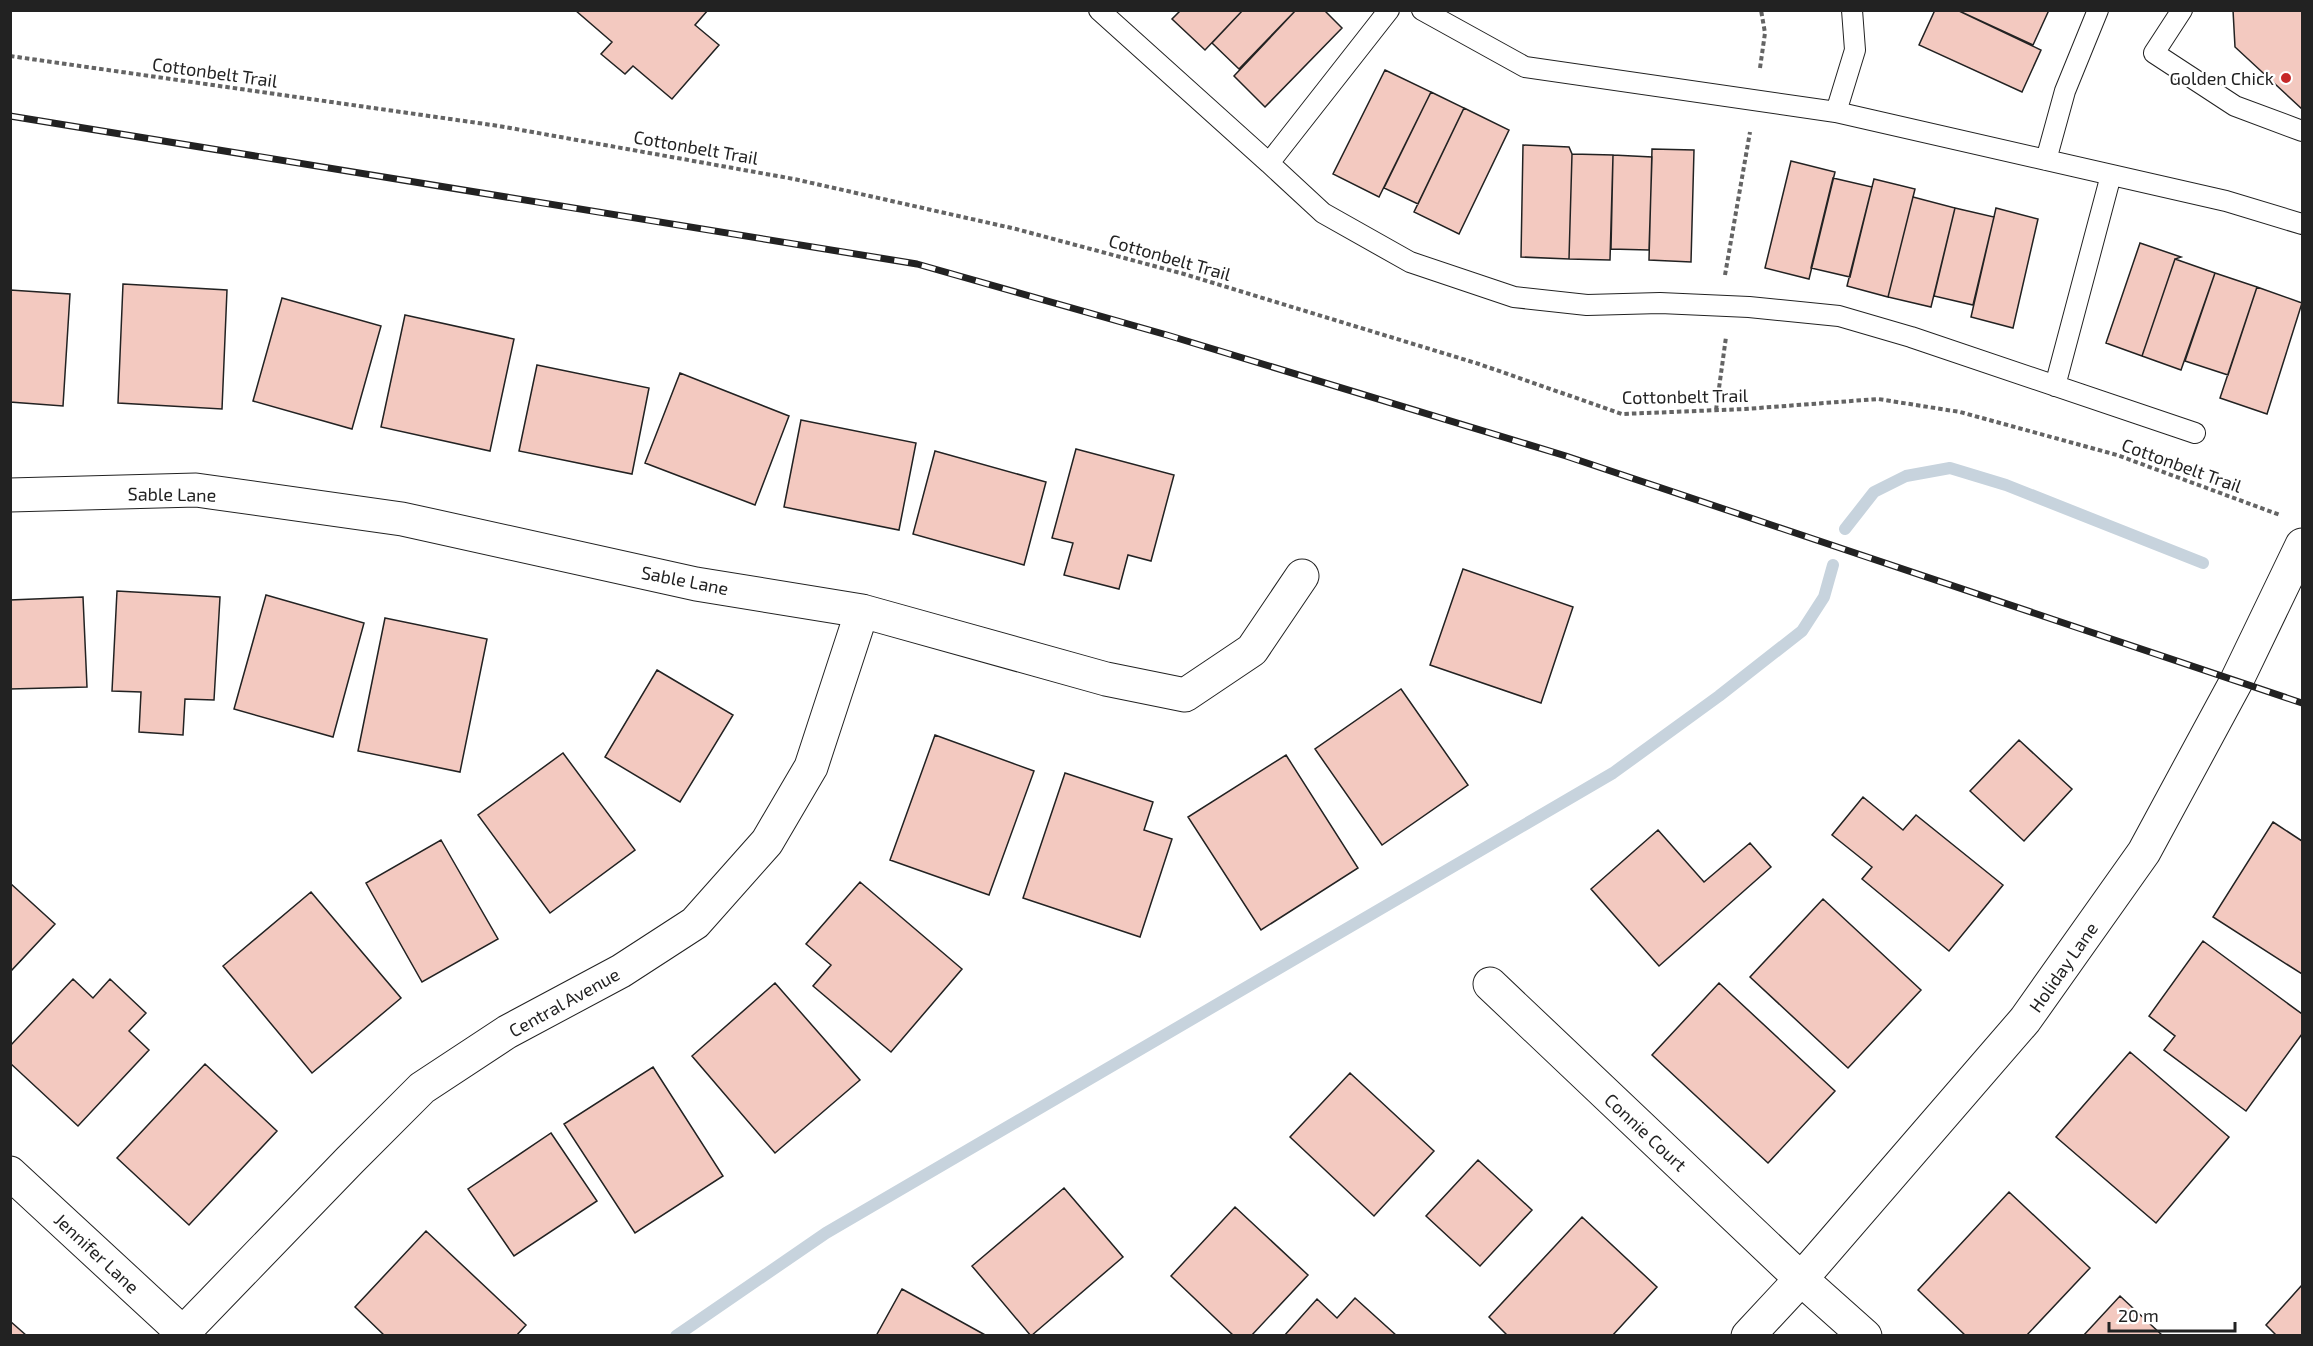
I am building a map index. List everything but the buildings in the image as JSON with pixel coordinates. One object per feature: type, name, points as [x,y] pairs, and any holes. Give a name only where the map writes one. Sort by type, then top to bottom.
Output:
[{"type":"street","name":"Sable Lane","points":[[10,495],[196,490],[402,519],[696,584],[862,611],[1106,679],[1185,695],[1252,650],[1302,576]]},
{"type":"street","name":"Holiday Lane","points":[[1748,1335],[1801,1279],[2025,1020],[2144,852],[2237,680],[2302,545]]},
{"type":"street","name":"Central Avenue","points":[[182,1334],[422,1088],[507,1032],[621,971],[695,923],[767,842],[811,767],[862,611]]},
{"type":"street","name":"Connie Court","points":[[1490,984],[1801,1279],[1865,1335]]},
{"type":"street","name":"Jennifer Lane","points":[[10,1173],[182,1334]]},
{"type":"lane","points":[[1099,10],[1323,213],[1410,262],[1514,297],[1587,305],[1660,303],[1839,316],[1911,337],[2195,433]]},
{"type":"lane","points":[[1269,163],[1389,10]]},
{"type":"lane","points":[[1422,10],[1525,67],[1836,112],[2226,201],[2302,224]]},
{"type":"lane","points":[[1836,112],[1855,50],[1852,10]]},
{"type":"lane","points":[[2046,160],[2066,91],[2098,10]]},
{"type":"lane","points":[[2182,10],[2154,53],[2235,106],[2302,130]]},
{"type":"lane","points":[[2055,386],[2111,175]]},
{"type":"path","points":[[1716,410],[1727,332],[1725,274],[1765,33],[1761,10]]},
{"type":"path","name":"Cottonbelt Trail","points":[[10,56],[499,126],[794,178],[1016,229],[1184,273],[1479,364],[1622,414],[1878,399],[1960,412],[2117,455],[2282,515]]},
{"type":"waterway","points":[[1845,529],[1874,492],[1906,476],[1950,468],[2006,485],[2203,563]]},
{"type":"waterway","points":[[676,1336],[826,1233],[1613,773],[1719,696],[1802,631],[1824,597],[1833,565]]},
{"type":"railway","points":[[10,116],[917,264],[1167,335],[1566,456],[2302,703]]},
{"type":"place","name":"Golden Chick","points":[[2286,78]]}]
